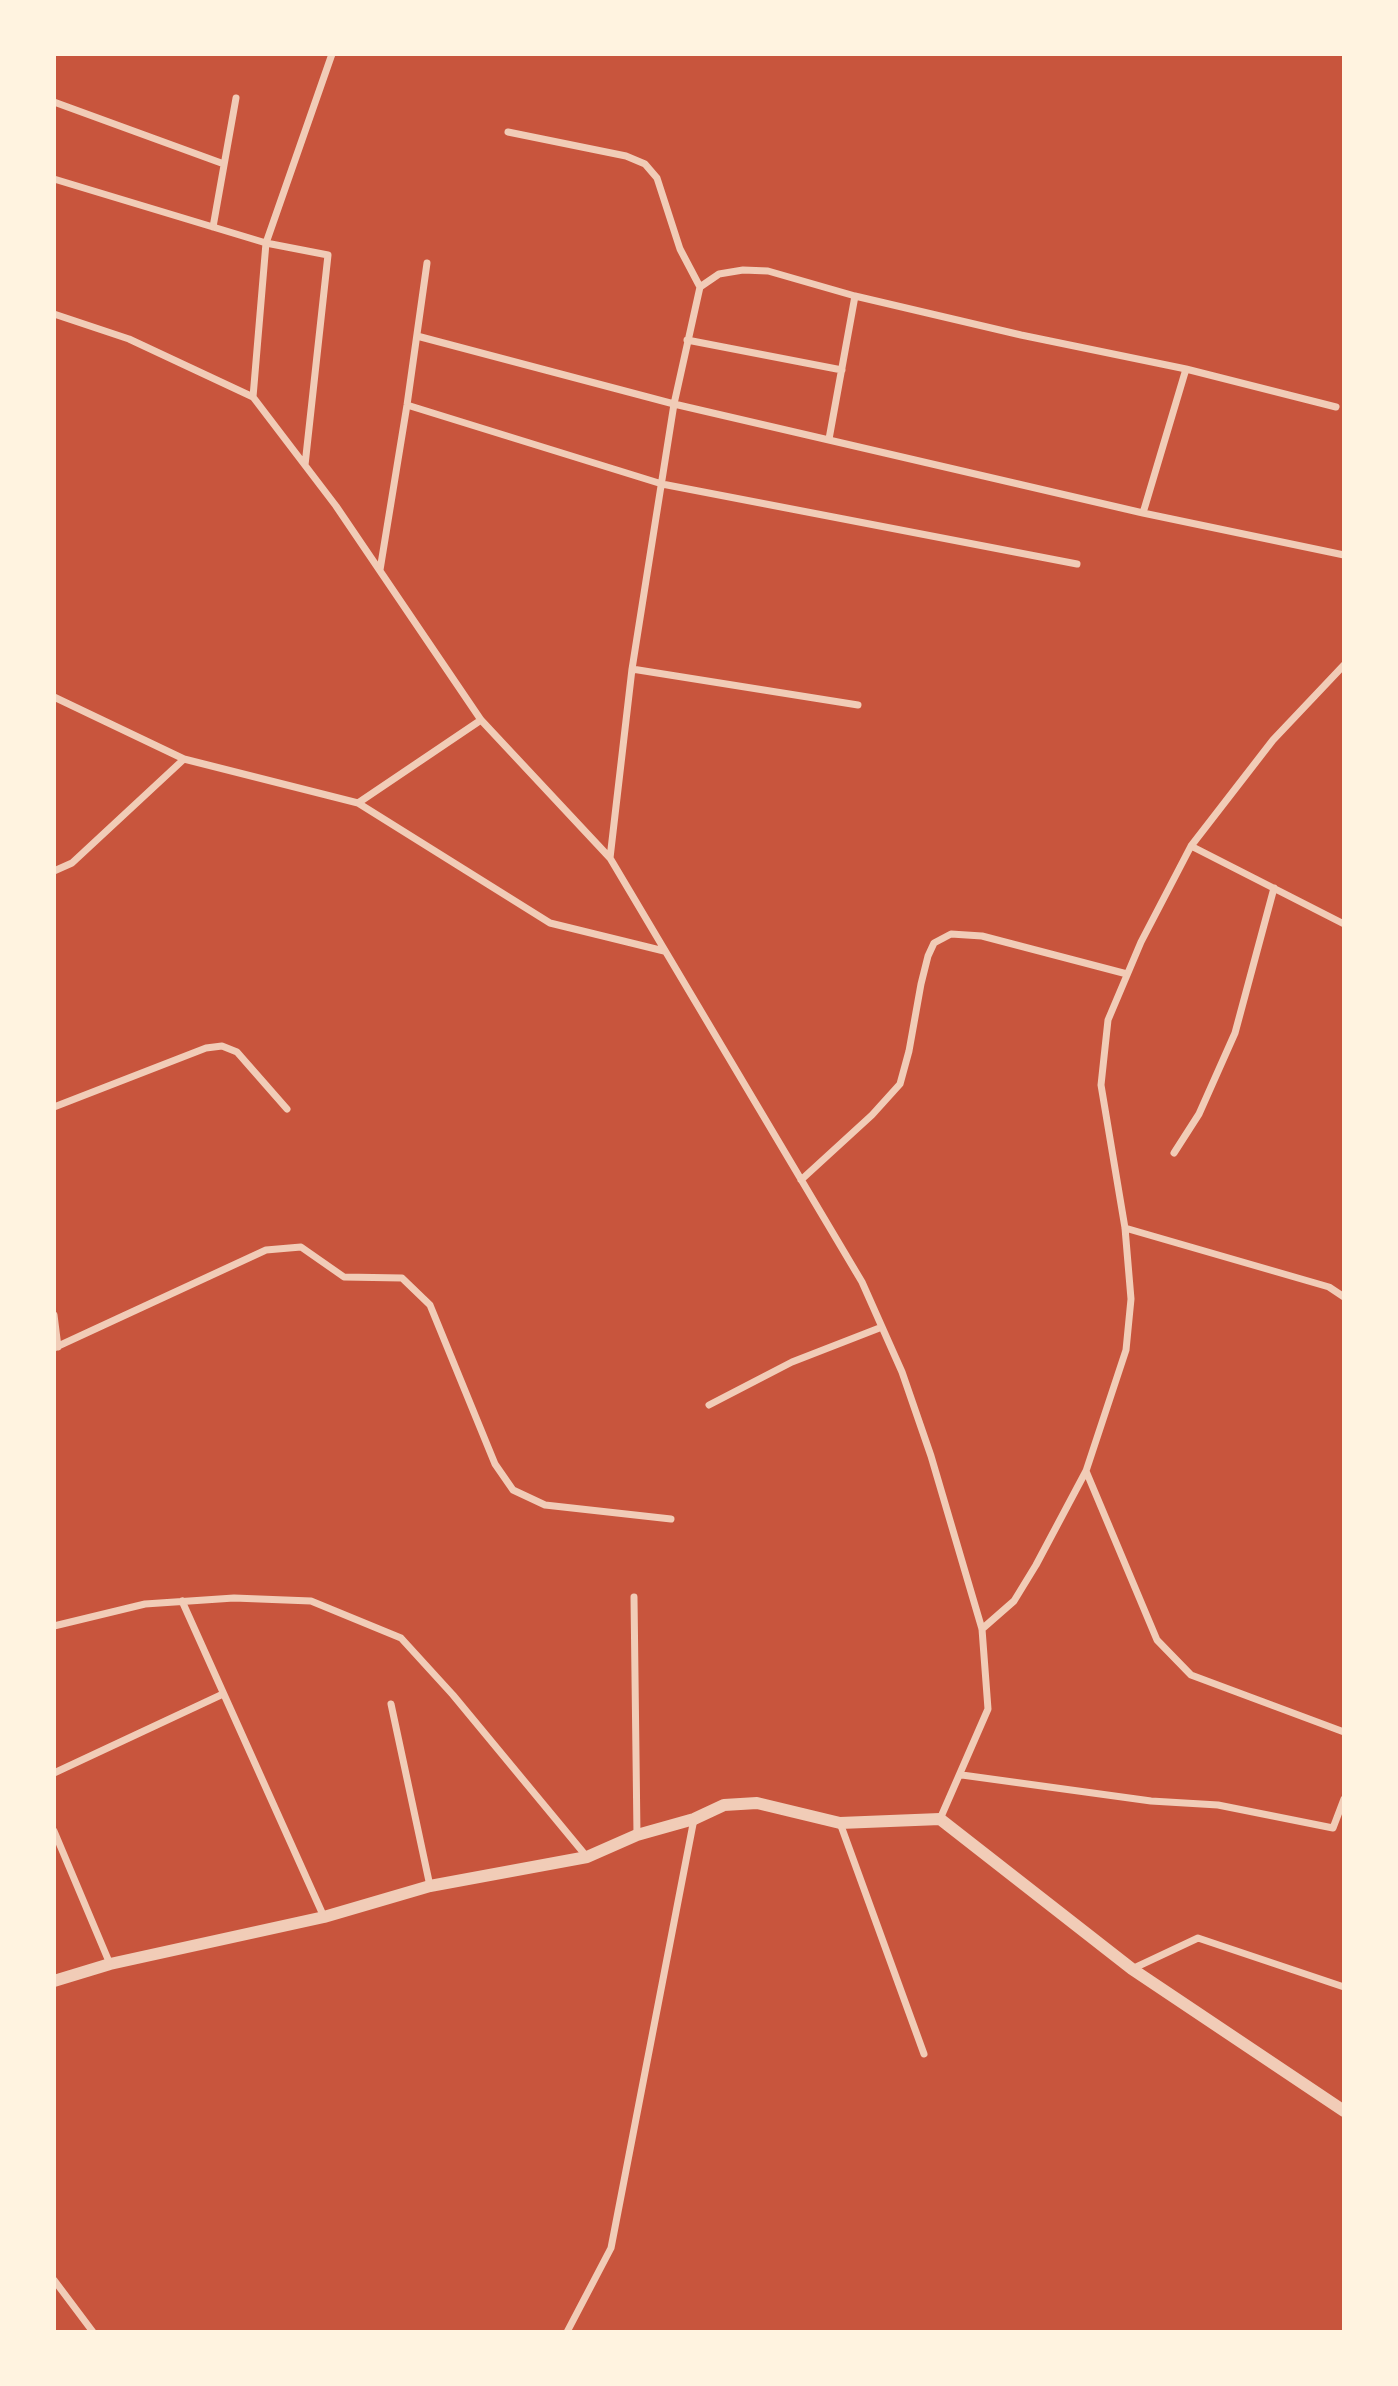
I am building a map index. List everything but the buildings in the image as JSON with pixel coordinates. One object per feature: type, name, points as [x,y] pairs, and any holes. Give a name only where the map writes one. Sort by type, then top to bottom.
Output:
[{"type":"street","points":[[253,397],[266,243],[332,54]]},
{"type":"street","points":[[213,227],[236,98]]},
{"type":"street","points":[[54,102],[224,164]]},
{"type":"street","points":[[508,132],[625,156],[645,164],[657,178],[680,249],[700,287],[674,404],[632,669],[610,858]]},
{"type":"street","points":[[54,179],[266,243],[328,255],[305,465]]},
{"type":"street","points":[[380,571],[427,263]]},
{"type":"street","points":[[700,287],[719,274],[743,270],[768,271],[855,296],[1021,335],[1186,369],[1336,407]]},
{"type":"street","points":[[829,439],[855,296]]},
{"type":"street","points":[[54,314],[129,339],[253,397],[336,506],[481,719],[610,858],[862,1282],[902,1372],[931,1456],[982,1629],[988,1709],[962,1774],[940,1819]]},
{"type":"street","points":[[417,336],[674,404],[1143,513],[1344,555]]},
{"type":"street","points":[[687,340],[842,370]]},
{"type":"street","points":[[1143,513],[1186,369]]},
{"type":"street","points":[[407,405],[662,484],[1077,564]]},
{"type":"street","points":[[982,1629],[1014,1601],[1086,1471],[1126,1350],[1131,1299],[1125,1228],[1101,1085],[1108,1020],[1141,942],[1191,846],[1273,740],[1344,665]]},
{"type":"street","points":[[632,669],[858,705]]},
{"type":"street","points":[[54,697],[184,759],[358,803],[550,923],[664,950]]},
{"type":"street","points":[[358,803],[481,719]]},
{"type":"street","points":[[54,871],[72,863],[184,759]]},
{"type":"street","points":[[1191,846],[1344,924]]},
{"type":"street","points":[[1174,1153],[1209,1093],[1235,1033],[1274,888]]},
{"type":"street","points":[[801,1180],[872,1115],[900,1084],[909,1051],[920,984],[934,943],[951,934],[982,936],[1127,974]]},
{"type":"street","points":[[54,1107],[206,1048],[222,1046],[237,1052],[287,1109]]},
{"type":"street","points":[[1125,1228],[1329,1287],[1344,1297]]},
{"type":"street","points":[[54,1315],[56,1348],[266,1250],[301,1247],[344,1277],[402,1278],[430,1305],[495,1464],[513,1490],[545,1505],[671,1519]]},
{"type":"street","points":[[709,1405],[792,1362],[882,1327]]},
{"type":"street","points":[[1086,1471],[1157,1640],[1191,1675],[1344,1732]]},
{"type":"street","points":[[634,1597],[637,1835]]},
{"type":"street","points":[[54,1626],[145,1604],[234,1598],[311,1601],[401,1638],[453,1695],[587,1857]]},
{"type":"street","points":[[182,1601],[324,1917]]},
{"type":"street","points":[[54,1773],[223,1694]]},
{"type":"street","points":[[391,1704],[430,1886]]},
{"type":"street","points":[[962,1774],[1151,1801],[1218,1805],[1332,1828],[1344,1799]]},
{"type":"street","points":[[54,1982],[110,1964],[324,1917],[430,1886],[587,1857],[637,1835],[695,1819],[724,1805],[757,1803],[840,1823],[940,1819],[1132,1969],[1344,2111]]},
{"type":"street","points":[[567,2332],[611,2248],[695,1819]]},
{"type":"street","points":[[840,1823],[925,2054]]},
{"type":"street","points":[[54,1831],[110,1964]]},
{"type":"street","points":[[1132,1969],[1198,1938],[1344,1987]]},
{"type":"street","points":[[54,2280],[93,2332]]}]
